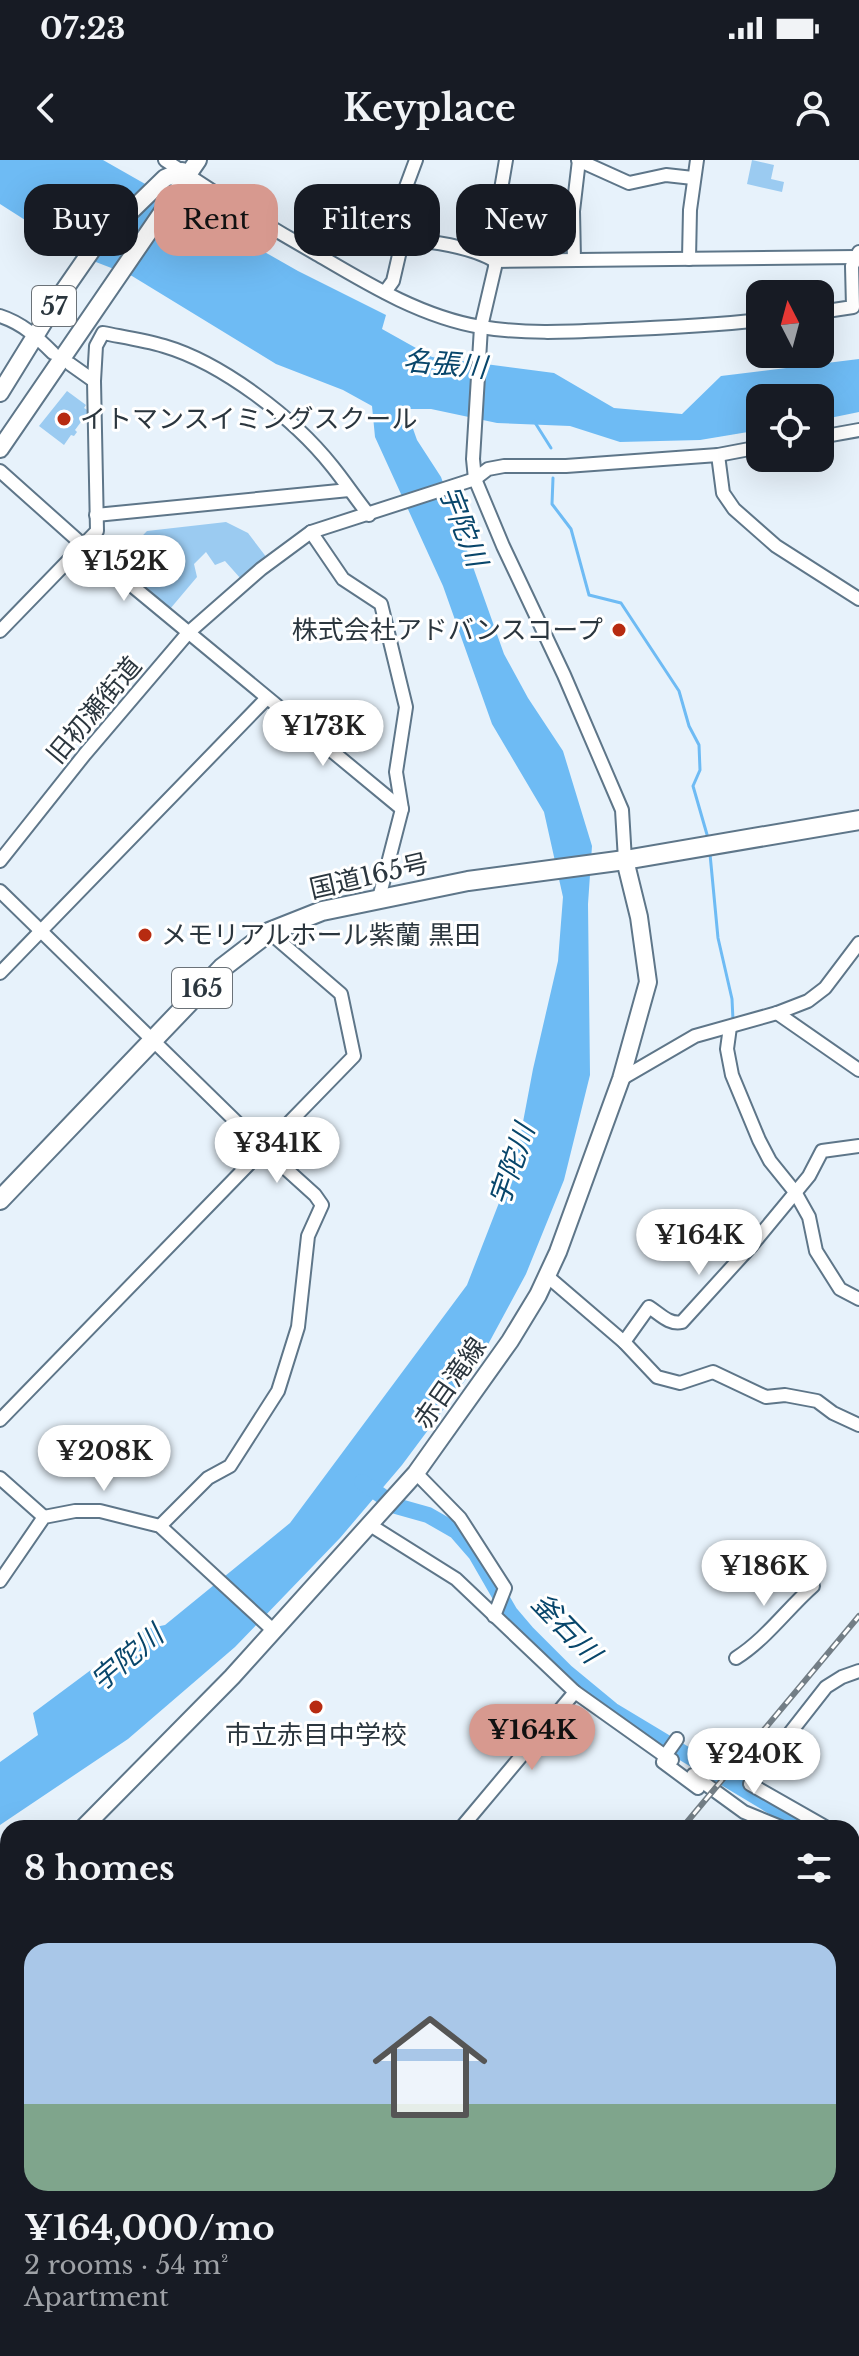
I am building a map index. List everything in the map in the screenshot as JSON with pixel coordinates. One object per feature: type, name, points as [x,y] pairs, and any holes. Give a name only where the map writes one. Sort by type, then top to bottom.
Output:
[{"type":"highway","name":"国道165号","points":[[0,1200],[222,968],[269,932],[322,911],[468,881],[618,861],[859,820]]},
{"type":"main road","name":"57","points":[[0,449],[198,160]]},
{"type":"main road","name":"57","points":[[0,393],[94,247],[165,178],[186,175]]},
{"type":"main road","name":"赤目滝線","points":[[91,1820],[232,1677],[272,1629],[416,1473],[510,1341],[547,1276],[621,1079],[648,982],[639,917],[618,861]]},
{"type":"street","points":[[165,160],[279,233],[385,292],[480,331],[553,333],[700,327],[746,322]]},
{"type":"street","points":[[407,184],[416,160]]},
{"type":"street","points":[[506,160],[497,213],[495,261],[480,331],[470,480],[611,781],[622,810],[618,861]]},
{"type":"street","points":[[574,260],[573,211],[578,160],[629,183],[666,175],[693,178]]},
{"type":"street","points":[[689,259],[693,178],[697,160]]},
{"type":"street","points":[[440,244],[487,256],[495,261],[857,255],[852,266],[856,306],[834,310]]},
{"type":"street","points":[[385,292],[393,281],[399,256]]},
{"type":"street","points":[[0,316],[14,321],[36,336],[53,353]]},
{"type":"street","points":[[0,631],[97,531],[94,381],[96,346],[103,333],[165,346],[231,379],[305,436],[371,514]]},
{"type":"street","points":[[70,364],[94,381]]},
{"type":"street","points":[[834,434],[859,430]]},
{"type":"street","name":"旧初瀬街道","points":[[0,861],[85,754],[188,633],[311,532],[470,480],[488,469],[718,455],[746,450]]},
{"type":"street","points":[[718,455],[720,484],[726,501],[776,546],[859,599]]},
{"type":"street","points":[[0,471],[84,546],[402,809]]},
{"type":"street","points":[[96,515],[349,490]]},
{"type":"street","points":[[311,532],[343,579],[381,604],[406,707],[396,772],[402,809],[379,898]]},
{"type":"street","points":[[0,973],[266,699]]},
{"type":"street","points":[[0,891],[322,1205],[308,1236],[298,1327],[278,1391],[230,1466],[208,1478],[160,1526]]},
{"type":"street","points":[[0,1420],[354,1056],[341,994],[269,932]]},
{"type":"street","points":[[621,1079],[695,1036],[808,1001],[825,988],[859,943]]},
{"type":"street","points":[[777,1013],[859,1070]]},
{"type":"street","points":[[730,1027],[727,1049],[732,1075],[764,1150],[809,1217],[816,1251],[840,1289],[859,1299]]},
{"type":"street","points":[[624,1342],[649,1307],[668,1321],[675,1324],[682,1322],[809,1176],[822,1151],[859,1146]]},
{"type":"street","points":[[547,1276],[624,1342],[657,1377],[680,1383],[713,1372],[766,1397],[785,1395],[817,1401],[833,1413],[859,1425]]},
{"type":"street","points":[[416,1473],[460,1518],[505,1588],[496,1611]]},
{"type":"street","points":[[0,1478],[44,1517]]},
{"type":"street","points":[[0,1581],[44,1517],[75,1511],[100,1511],[160,1526],[272,1629]]},
{"type":"street","points":[[370,1525],[456,1579],[496,1611],[575,1692],[672,1747],[732,1805],[765,1820]]},
{"type":"street","points":[[736,1658],[755,1646],[787,1609],[813,1586]]},
{"type":"street","points":[[813,1820],[750,1784],[826,1687],[859,1671]]},
{"type":"street","points":[[468,1820],[575,1692]]},
{"type":"street","points":[[672,1747],[663,1762],[698,1788]]},
{"type":"shaded area","points":[[752,160],[774,165],[771,179],[784,182],[782,192],[747,184]]},
{"type":"shaded area","name":"イトマンスイミングスクール","points":[[67,391],[86,405],[84,408],[89,411],[75,430],[77,432],[64,445],[39,426]]},
{"type":"shaded area","points":[[226,522],[248,533],[267,558],[241,579],[225,561],[215,565],[206,552],[194,564],[197,577],[170,609],[117,562],[147,531]]},
{"type":"water","points":[[0,160],[103,160],[154,189],[154,256],[272,256],[386,315],[382,329],[432,357],[554,373],[614,408],[682,414],[721,376],[786,368],[834,368],[834,362],[859,359],[859,412],[834,417],[834,384],[746,384],[746,432],[700,440],[620,442],[570,426],[497,423],[431,409],[406,409],[417,440],[441,477],[504,654],[563,751],[592,846],[588,904],[590,1075],[564,1180],[526,1274],[478,1363],[402,1465],[340,1538],[235,1647],[128,1739],[7,1820],[0,1820],[0,1762],[38,1735],[33,1713],[146,1629],[165,1625],[290,1523],[467,1285],[516,1159],[558,961],[563,897],[544,812],[492,724],[443,586],[375,437],[372,406],[343,390],[276,364],[132,276],[81,256],[138,256],[138,184],[24,184],[24,219],[0,204]]},
{"type":"waterway","points":[[534,421],[551,448]]},
{"type":"waterway","points":[[553,478],[552,504],[571,529],[589,595],[621,603],[679,691],[689,726],[699,745],[700,770],[693,786],[708,838]]},
{"type":"waterway","points":[[710,854],[718,938],[732,999],[733,1020]]},
{"type":"waterway","name":"釜石川","points":[[362,1482],[396,1506],[428,1515],[456,1531],[476,1554],[510,1613],[527,1633],[566,1672],[612,1710],[795,1820]]},
{"type":"railway","points":[[689,1820],[859,1616]]},
{"type":"place","name":"イトマンスイミングスクール","points":[[64,419]]},
{"type":"place","name":"株式会社アドバンスコープ","points":[[619,630]]},
{"type":"place","name":"メモリアルホール紫蘭 黒田","points":[[145,935]]},
{"type":"place","name":"市立赤目中学校","points":[[316,1707]]},
{"type":"water label","name":"名張川","points":[[445,364]]},
{"type":"water label","name":"宇陀川","points":[[463,526]]},
{"type":"water label","name":"宇陀川","points":[[512,1165]]},
{"type":"water label","name":"宇陀川","points":[[127,1658]]}]
